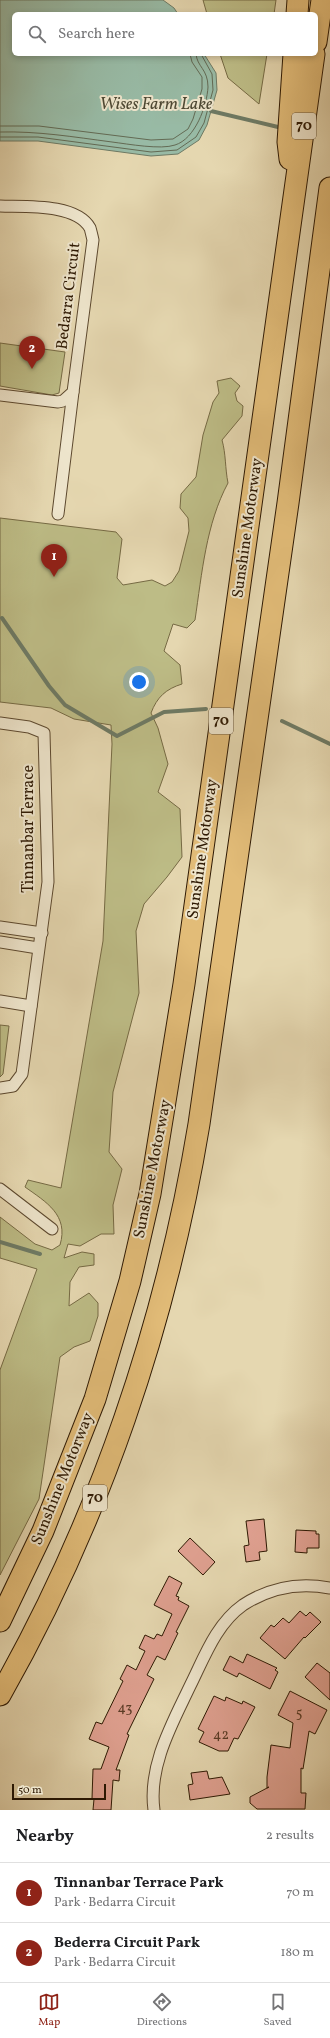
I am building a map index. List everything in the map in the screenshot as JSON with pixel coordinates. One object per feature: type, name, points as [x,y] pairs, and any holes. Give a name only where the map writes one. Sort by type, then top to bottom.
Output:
[{"type":"highway","points":[[297,12],[298,0]]},
{"type":"highway","points":[[318,28],[322,0]]},
{"type":"highway","points":[[294,56],[288,142],[294,199]]},
{"type":"highway","name":"Sunshine Motorway","points":[[0,1620],[43,1531],[66,1477],[95,1399],[140,1242],[172,1068],[314,56]]},
{"type":"highway","name":"70","points":[[0,1695],[51,1599],[88,1517],[122,1428],[165,1290],[175,1251],[199,1124],[288,503],[330,188]]},
{"type":"street","name":"Bedarra Circuit","points":[[0,206],[60,209],[80,218],[90,228],[93,240],[58,514]]},
{"type":"street","points":[[0,395],[58,402],[73,392]]},
{"type":"street","name":"Tinnanbar Terrace","points":[[0,723],[29,727],[44,732],[48,882],[22,1074],[13,1086],[0,1088]]},
{"type":"street","points":[[0,927],[42,933]]},
{"type":"street","points":[[0,942],[38,948]]},
{"type":"street","points":[[0,1001],[31,1006]]},
{"type":"street","points":[[0,1188],[52,1229]]},
{"type":"street","points":[[154,1810],[154,1789],[157,1768],[166,1737],[208,1647],[224,1622],[242,1606],[266,1592],[290,1586],[330,1588]]},
{"type":"shaded area","points":[[203,0],[276,0],[274,12],[206,12]]},
{"type":"shaded area","points":[[221,56],[267,56],[259,104],[228,78]]},
{"type":"shaded area","points":[[0,343],[65,352],[59,393],[52,395],[0,386]]},
{"type":"shaded area","points":[[231,378],[240,386],[235,393],[237,401],[243,406],[242,416],[222,440],[228,483],[210,532],[195,620],[187,628],[173,624],[164,651],[180,665],[182,684],[171,688],[163,694],[156,702],[151,713],[158,728],[168,764],[158,792],[180,809],[182,857],[144,904],[136,931],[139,993],[113,1092],[109,1152],[122,1169],[113,1205],[114,1234],[101,1234],[80,1246],[68,1244],[64,1258],[82,1252],[94,1254],[94,1265],[79,1267],[70,1282],[69,1306],[89,1293],[98,1303],[98,1316],[90,1341],[74,1347],[60,1357],[39,1499],[0,1575],[0,1370],[37,1269],[0,1258],[0,1217],[35,1244],[52,1250],[60,1245],[62,1235],[61,1225],[54,1210],[41,1198],[25,1187],[28,1180],[61,1188],[103,941],[112,744],[111,725],[74,719],[51,708],[0,702],[0,518],[116,532],[122,539],[117,578],[123,585],[152,580],[165,586],[172,582],[179,571],[189,531],[188,518],[180,508],[181,494],[196,477],[203,435],[213,402],[219,393],[217,381]]},
{"type":"shaded area","points":[[0,1025],[9,1026],[3,1074],[0,1077]]},
{"type":"water","name":"Wises Farm Lake","points":[[0,0],[163,0],[174,8],[177,12],[12,12],[12,56],[205,56],[216,73],[217,90],[207,125],[199,140],[178,154],[151,156],[38,141],[0,141]]},
{"type":"building","points":[[264,1519],[267,1551],[259,1552],[260,1560],[246,1562],[244,1546],[249,1545],[246,1521]]},
{"type":"building","points":[[296,1530],[316,1531],[316,1534],[319,1534],[319,1548],[307,1548],[307,1553],[295,1552]]},
{"type":"building","points":[[190,1538],[215,1562],[203,1575],[178,1551]]},
{"type":"building","points":[[169,1576],[182,1583],[176,1596],[179,1597],[178,1600],[189,1606],[176,1632],[178,1633],[165,1660],[157,1656],[147,1675],[154,1679],[127,1734],[129,1735],[116,1770],[120,1770],[119,1781],[113,1780],[111,1810],[93,1810],[93,1769],[101,1769],[109,1747],[89,1739],[96,1722],[102,1724],[123,1681],[120,1679],[127,1665],[136,1670],[145,1651],[139,1648],[145,1635],[154,1639],[157,1634],[162,1636],[172,1614],[154,1605]]},
{"type":"building","points":[[300,1611],[306,1616],[310,1612],[321,1622],[305,1638],[304,1637],[285,1659],[260,1638],[271,1625],[274,1627],[283,1618],[289,1623]]},
{"type":"building","points":[[247,1654],[277,1668],[275,1670],[278,1672],[270,1689],[239,1673],[237,1677],[223,1670],[230,1656],[243,1663]]},
{"type":"building","points":[[317,1663],[330,1673],[330,1700],[305,1677]]},
{"type":"building","points":[[290,1691],[327,1710],[315,1734],[309,1731],[303,1769],[301,1768],[301,1793],[306,1793],[305,1809],[257,1809],[250,1803],[250,1797],[269,1787],[267,1788],[267,1777],[271,1745],[290,1748],[293,1723],[278,1715]]},
{"type":"building","points":[[214,1696],[225,1701],[226,1697],[242,1704],[243,1701],[255,1707],[238,1739],[234,1738],[228,1751],[219,1751],[199,1742],[204,1732],[198,1729]]},
{"type":"building","points":[[207,1771],[209,1779],[222,1777],[230,1794],[190,1800],[188,1785],[193,1784],[191,1773]]},
{"type":"waterway","points":[[211,111],[278,127]]},
{"type":"waterway","points":[[2,618],[49,686],[65,705],[117,736],[164,712],[206,709]]},
{"type":"waterway","points":[[282,721],[330,744]]},
{"type":"waterway","points":[[0,1242],[40,1254]]},
{"type":"place","name":"Bederra Circuit Park","points":[[32,369]]},
{"type":"place","name":"Tinnanbar Terrace Park","points":[[54,577]]}]
